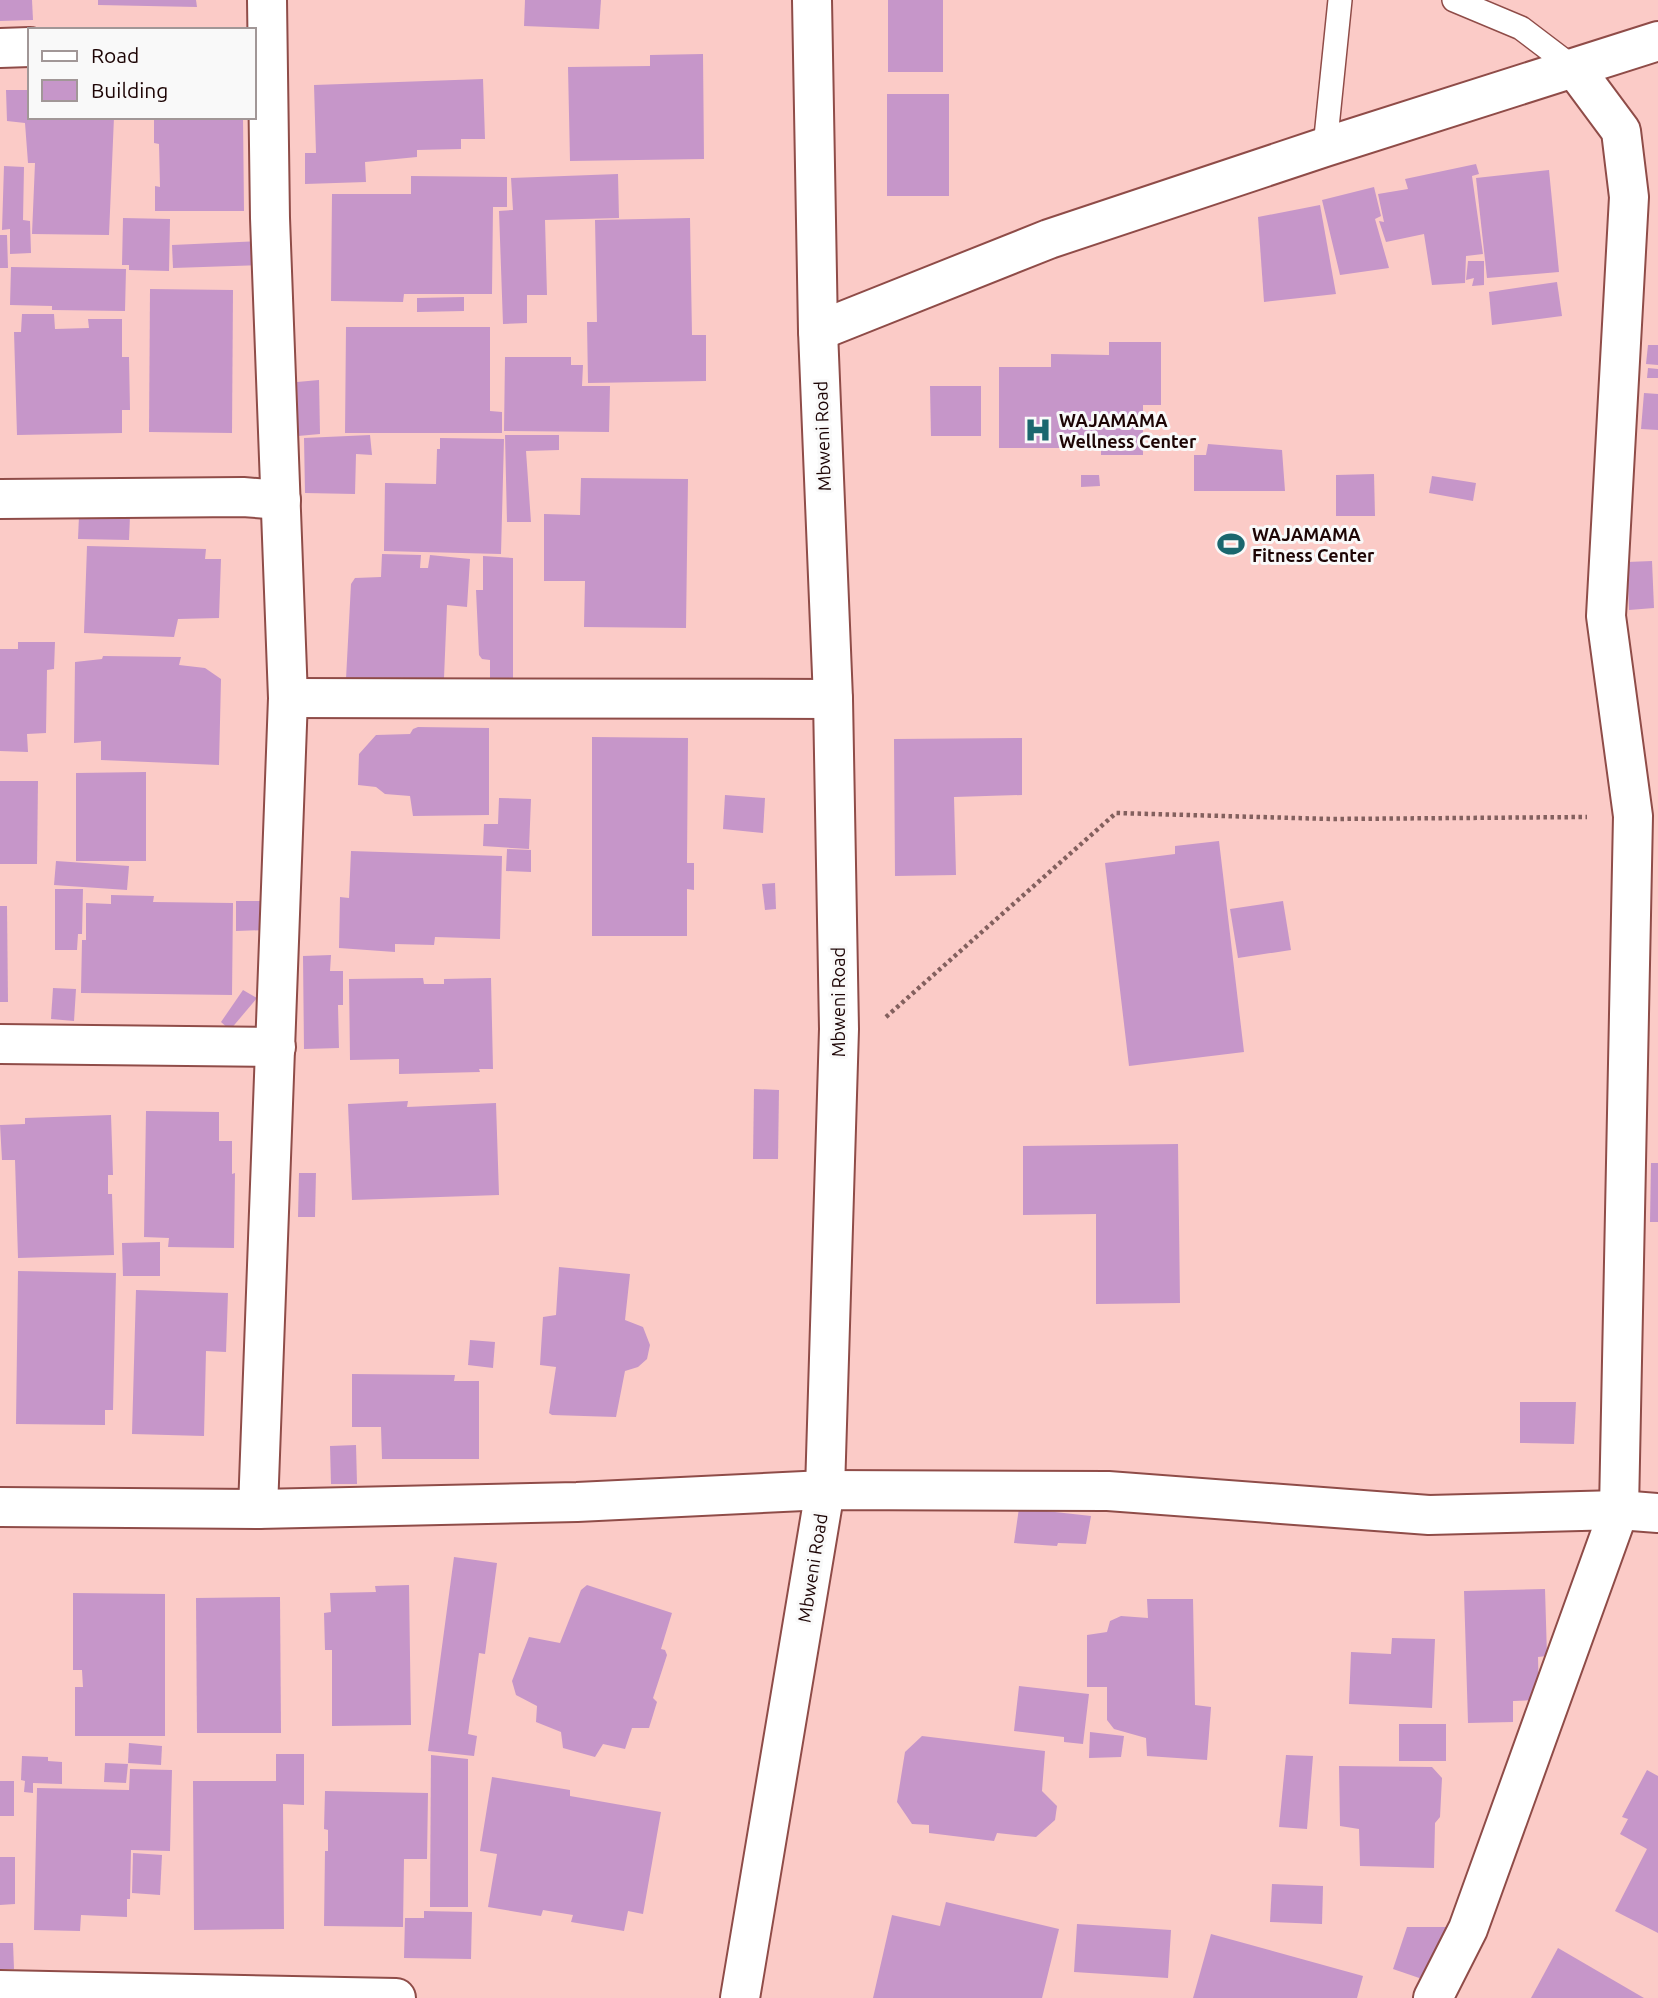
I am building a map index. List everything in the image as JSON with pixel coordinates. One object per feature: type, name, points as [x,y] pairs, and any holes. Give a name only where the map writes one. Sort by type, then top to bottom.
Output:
[{"type":"street","points":[[258,1509],[289,698],[270,218],[260,43],[267,0]]},
{"type":"street","name":"Mbweni Road","points":[[740,1998],[825,1490],[838,1059],[833,699],[818,331],[812,0]]},
{"type":"street","points":[[818,331],[1049,239],[1325,147],[1658,41]]},
{"type":"street","points":[[0,48],[28,47]]},
{"type":"street","points":[[1433,1998],[1468,1928],[1619,1510],[1646,816],[1606,616],[1629,197],[1621,131],[1575,69]]},
{"type":"street","points":[[0,499],[243,497],[281,500]]},
{"type":"street","points":[[289,698],[833,699]]},
{"type":"street","points":[[0,1044],[276,1047]]},
{"type":"street","points":[[0,1507],[258,1509],[577,1502],[825,1490],[1108,1491],[1429,1515],[1619,1510],[1658,1513]]},
{"type":"street","points":[[0,1990],[396,1998]]},
{"type":"lane","points":[[1325,147],[1340,0]]},
{"type":"lane","points":[[1454,0],[1521,27],[1575,69]]},
{"type":"path","points":[[838,1059],[1116,813],[1331,819],[1646,816]]},
{"type":"building","points":[[0,0],[32,0],[33,20],[0,21]]},
{"type":"building","points":[[98,0],[196,0],[197,7],[98,5]]},
{"type":"building","points":[[525,0],[601,0],[599,29],[524,26]]},
{"type":"building","points":[[888,0],[943,0],[943,72],[888,72]]},
{"type":"building","points":[[703,54],[704,159],[570,161],[568,67],[650,66],[650,55]]},
{"type":"building","points":[[483,79],[485,139],[461,139],[461,149],[417,150],[417,157],[365,162],[366,182],[305,184],[305,153],[316,153],[314,85]]},
{"type":"building","points":[[6,90],[28,90],[28,119],[114,119],[109,235],[32,234],[35,163],[28,163],[25,123],[7,121]]},
{"type":"building","points":[[887,94],[949,94],[949,196],[887,196]]},
{"type":"building","points":[[154,119],[243,119],[244,211],[155,211],[155,186],[160,187],[159,144],[154,143]]},
{"type":"building","points":[[1476,164],[1479,174],[1472,176],[1483,254],[1466,256],[1465,283],[1432,285],[1424,234],[1386,242],[1379,221],[1384,222],[1378,194],[1408,189],[1405,179]]},
{"type":"building","points":[[4,166],[24,167],[23,220],[30,221],[31,253],[10,254],[10,229],[2,230]]},
{"type":"building","points":[[1549,170],[1559,272],[1487,278],[1476,178]]},
{"type":"building","points":[[618,174],[619,218],[545,220],[547,295],[527,295],[527,323],[503,324],[499,211],[513,210],[511,178]]},
{"type":"building","points":[[411,176],[507,177],[507,207],[493,207],[492,294],[404,294],[403,302],[331,301],[332,194],[411,194]]},
{"type":"building","points":[[1374,187],[1381,216],[1375,219],[1389,268],[1340,275],[1322,200]]},
{"type":"building","points":[[1320,205],[1336,294],[1264,302],[1258,217]]},
{"type":"building","points":[[123,218],[170,219],[169,271],[129,270],[129,265],[122,265]]},
{"type":"building","points":[[690,218],[692,335],[706,335],[706,381],[588,383],[587,322],[597,322],[595,220]]},
{"type":"building","points":[[0,235],[7,235],[8,268],[0,268]]},
{"type":"building","points":[[260,241],[261,265],[173,268],[172,245]]},
{"type":"building","points":[[1468,261],[1484,261],[1484,285],[1472,286],[1474,278],[1466,280]]},
{"type":"building","points":[[11,267],[126,269],[125,311],[52,310],[52,306],[10,305]]},
{"type":"building","points":[[1557,282],[1562,316],[1492,325],[1489,292]]},
{"type":"building","points":[[150,289],[233,290],[232,433],[149,432]]},
{"type":"building","points":[[464,297],[464,311],[417,312],[417,298]]},
{"type":"building","points":[[22,314],[54,314],[55,329],[89,328],[88,319],[122,319],[122,357],[129,357],[130,410],[122,410],[122,433],[17,435],[14,332],[21,332]]},
{"type":"building","points":[[346,327],[490,327],[490,411],[502,412],[502,433],[345,433]]},
{"type":"building","points":[[1109,342],[1161,342],[1161,405],[1143,405],[1143,455],[1101,455],[1101,440],[1069,439],[1068,448],[999,448],[999,367],[1051,367],[1051,354],[1109,355]]},
{"type":"building","points":[[1648,345],[1658,345],[1658,365],[1646,364]]},
{"type":"building","points":[[505,357],[571,357],[571,365],[583,365],[582,386],[610,386],[609,432],[504,431]]},
{"type":"building","points":[[1648,368],[1658,369],[1658,378],[1647,378]]},
{"type":"building","points":[[319,380],[320,434],[298,436],[297,382]]},
{"type":"building","points":[[930,386],[981,386],[981,436],[931,436]]},
{"type":"building","points":[[1644,393],[1658,394],[1658,430],[1641,429]]},
{"type":"building","points":[[370,435],[372,455],[356,454],[355,494],[305,493],[304,438]]},
{"type":"building","points":[[505,435],[559,435],[559,450],[526,451],[531,522],[507,522]]},
{"type":"building","points":[[440,438],[504,439],[501,554],[384,551],[385,483],[436,484]]},
{"type":"building","points":[[1208,444],[1282,450],[1285,491],[1194,491],[1194,455],[1206,455]]},
{"type":"building","points":[[1374,474],[1375,516],[1336,516],[1336,475]]},
{"type":"building","points":[[1081,475],[1099,475],[1100,486],[1081,487]]},
{"type":"building","points":[[1432,476],[1476,483],[1473,501],[1429,493]]},
{"type":"building","points":[[581,478],[688,479],[686,628],[584,627],[585,581],[544,581],[544,514],[580,515]]},
{"type":"building","points":[[79,516],[130,516],[129,540],[78,539]]},
{"type":"building","points":[[87,546],[206,549],[205,559],[221,559],[219,618],[178,619],[174,637],[84,633]]},
{"type":"building","points":[[382,554],[421,555],[420,568],[428,568],[430,555],[470,559],[467,607],[447,605],[444,678],[440,685],[346,679],[351,584],[355,578],[381,577]]},
{"type":"building","points":[[483,556],[513,558],[513,679],[490,678],[490,660],[482,659],[479,655],[476,590],[483,590]]},
{"type":"building","points":[[1652,561],[1654,608],[1629,610],[1627,562]]},
{"type":"building","points":[[18,642],[55,642],[54,669],[47,670],[46,733],[27,734],[28,752],[0,751],[0,649],[18,649]]},
{"type":"building","points":[[103,656],[181,657],[179,665],[205,668],[221,679],[219,765],[101,760],[101,741],[74,743],[75,662],[102,659]]},
{"type":"building","points":[[418,727],[489,728],[489,815],[413,816],[410,796],[385,794],[376,787],[358,785],[359,754],[376,735],[410,734]]},
{"type":"building","points":[[592,737],[688,738],[687,863],[694,863],[694,890],[687,889],[687,936],[592,936]]},
{"type":"building","points":[[1022,738],[1022,795],[954,797],[956,875],[895,876],[894,739]]},
{"type":"building","points":[[146,772],[146,861],[76,861],[76,773]]},
{"type":"building","points":[[0,781],[38,781],[37,864],[0,864]]},
{"type":"building","points":[[725,795],[765,798],[763,833],[723,829]]},
{"type":"building","points":[[499,798],[531,799],[529,849],[483,846],[484,824],[498,824]]},
{"type":"building","points":[[1219,841],[1244,1052],[1129,1066],[1105,863],[1175,854],[1175,846]]},
{"type":"building","points":[[507,849],[531,850],[531,872],[506,871]]},
{"type":"building","points":[[351,851],[502,856],[500,939],[435,937],[434,945],[395,944],[395,952],[339,948],[340,897],[349,898]]},
{"type":"building","points":[[56,861],[129,866],[127,890],[54,885]]},
{"type":"building","points":[[775,883],[776,909],[765,910],[762,884]]},
{"type":"building","points":[[55,889],[83,889],[82,934],[78,934],[77,950],[55,950]]},
{"type":"building","points":[[111,895],[154,896],[153,902],[233,903],[232,995],[81,993],[86,903],[111,904]]},
{"type":"building","points":[[236,901],[266,901],[266,930],[236,931]]},
{"type":"building","points":[[1283,901],[1291,950],[1238,958],[1230,909]]},
{"type":"building","points":[[0,906],[7,906],[8,1002],[0,1002]]},
{"type":"building","points":[[331,955],[330,971],[343,971],[343,1005],[338,1005],[339,1048],[304,1049],[303,956]]},
{"type":"building","points":[[423,978],[424,984],[444,984],[444,979],[491,978],[493,1069],[479,1069],[480,1072],[399,1074],[399,1059],[350,1060],[349,979]]},
{"type":"building","points":[[53,988],[76,989],[74,1021],[51,1019]]},
{"type":"building","points":[[243,990],[257,998],[230,1030],[221,1022]]},
{"type":"building","points":[[754,1089],[779,1090],[778,1159],[753,1159]]},
{"type":"building","points":[[408,1101],[407,1107],[496,1103],[499,1195],[352,1200],[348,1104]]},
{"type":"building","points":[[146,1111],[219,1112],[219,1141],[232,1141],[232,1174],[235,1173],[234,1248],[168,1247],[169,1238],[144,1237]]},
{"type":"building","points":[[111,1115],[113,1175],[108,1175],[108,1194],[112,1194],[114,1255],[18,1258],[15,1160],[2,1160],[0,1125],[25,1124],[25,1118]]},
{"type":"building","points":[[1178,1144],[1180,1303],[1096,1304],[1096,1214],[1023,1215],[1023,1146]]},
{"type":"building","points":[[1651,1163],[1658,1163],[1658,1222],[1650,1222]]},
{"type":"building","points":[[299,1173],[316,1173],[315,1217],[298,1217]]},
{"type":"building","points":[[160,1242],[160,1276],[123,1276],[122,1243]]},
{"type":"building","points":[[559,1267],[630,1274],[625,1320],[643,1327],[650,1345],[647,1359],[638,1367],[625,1371],[616,1417],[549,1413],[556,1367],[540,1365],[543,1317],[556,1315]]},
{"type":"building","points":[[18,1271],[116,1273],[113,1410],[105,1410],[105,1425],[16,1424]]},
{"type":"building","points":[[136,1290],[228,1293],[226,1352],[206,1351],[204,1436],[132,1434]]},
{"type":"building","points":[[470,1340],[495,1342],[493,1368],[468,1365]]},
{"type":"building","points":[[352,1374],[455,1375],[454,1381],[479,1381],[479,1459],[382,1459],[381,1427],[352,1427]]},
{"type":"building","points":[[1520,1402],[1576,1402],[1574,1444],[1520,1443]]},
{"type":"building","points":[[356,1445],[357,1484],[331,1484],[330,1446]]},
{"type":"building","points":[[1019,1508],[1091,1516],[1086,1544],[1058,1543],[1057,1546],[1014,1543]]},
{"type":"building","points":[[454,1557],[497,1563],[485,1654],[479,1653],[468,1734],[477,1736],[474,1756],[428,1751]]},
{"type":"building","points":[[409,1585],[411,1725],[332,1726],[332,1650],[325,1650],[324,1613],[331,1612],[330,1593],[376,1592],[375,1586]]},
{"type":"building","points":[[587,1585],[672,1613],[661,1649],[665,1650],[667,1655],[653,1698],[657,1702],[649,1728],[632,1728],[625,1749],[603,1744],[595,1757],[563,1748],[561,1732],[536,1722],[537,1706],[516,1695],[512,1681],[529,1637],[560,1643],[581,1590]]},
{"type":"building","points":[[1545,1589],[1547,1656],[1538,1657],[1539,1700],[1513,1701],[1513,1722],[1468,1723],[1464,1591]]},
{"type":"building","points":[[73,1593],[165,1594],[165,1736],[75,1736],[75,1687],[83,1687],[82,1670],[73,1670]]},
{"type":"building","points":[[280,1597],[281,1733],[197,1733],[196,1598]]},
{"type":"building","points":[[1147,1599],[1193,1599],[1195,1705],[1211,1707],[1207,1760],[1147,1756],[1146,1738],[1114,1729],[1107,1720],[1107,1687],[1087,1687],[1087,1635],[1107,1632],[1110,1621],[1121,1616],[1148,1618]]},
{"type":"building","points":[[1392,1638],[1435,1639],[1432,1708],[1349,1704],[1351,1652],[1391,1654]]},
{"type":"building","points":[[1019,1686],[1089,1694],[1083,1744],[1064,1742],[1064,1737],[1014,1731]]},
{"type":"building","points":[[1399,1724],[1446,1724],[1446,1761],[1399,1761]]},
{"type":"building","points":[[1090,1732],[1124,1736],[1121,1757],[1089,1758]]},
{"type":"building","points":[[922,1736],[1045,1751],[1042,1791],[1057,1806],[1055,1820],[1036,1837],[997,1833],[994,1841],[929,1833],[929,1825],[912,1824],[897,1802],[905,1752]]},
{"type":"building","points":[[129,1743],[162,1746],[161,1765],[128,1763]]},
{"type":"building","points":[[276,1754],[304,1754],[304,1805],[283,1804],[284,1929],[194,1930],[193,1781],[276,1781]]},
{"type":"building","points":[[431,1755],[468,1759],[468,1907],[430,1907]]},
{"type":"building","points":[[1286,1755],[1313,1756],[1307,1829],[1279,1827]]},
{"type":"building","points":[[22,1756],[48,1757],[48,1761],[62,1762],[62,1784],[33,1783],[33,1793],[24,1792],[25,1781],[21,1780]]},
{"type":"building","points":[[105,1763],[128,1764],[126,1783],[104,1782]]},
{"type":"building","points":[[1339,1766],[1432,1767],[1442,1778],[1440,1817],[1435,1823],[1434,1868],[1360,1866],[1359,1829],[1340,1826]]},
{"type":"building","points":[[130,1769],[172,1770],[170,1851],[131,1850],[127,1917],[81,1915],[80,1931],[34,1930],[37,1788],[129,1790]]},
{"type":"building","points":[[1647,1770],[1658,1776],[1658,1933],[1615,1911],[1647,1849],[1620,1834],[1628,1819],[1622,1817]]},
{"type":"building","points":[[492,1777],[570,1790],[570,1796],[661,1812],[643,1914],[628,1911],[624,1931],[571,1922],[573,1915],[543,1910],[541,1916],[488,1907],[497,1854],[480,1851]]},
{"type":"building","points":[[0,1781],[14,1781],[14,1816],[0,1816]]},
{"type":"building","points":[[325,1791],[428,1793],[427,1859],[404,1859],[403,1927],[324,1926],[325,1851],[328,1851],[328,1830],[324,1829]]},
{"type":"building","points":[[133,1853],[162,1855],[160,1895],[132,1893]]},
{"type":"building","points":[[0,1857],[15,1857],[15,1904],[0,1905]]},
{"type":"building","points":[[1272,1884],[1323,1886],[1322,1924],[1270,1922]]},
{"type":"building","points":[[946,1902],[1059,1929],[1042,1998],[873,1998],[892,1915],[940,1926]]},
{"type":"building","points":[[424,1911],[472,1912],[471,1959],[404,1958],[405,1918],[424,1918]]},
{"type":"building","points":[[1077,1924],[1171,1930],[1168,1978],[1074,1972]]},
{"type":"building","points":[[1407,1927],[1456,1927],[1428,1981],[1393,1969]]},
{"type":"building","points":[[1211,1934],[1363,1976],[1357,1998],[1193,1998]]},
{"type":"building","points":[[0,1943],[13,1943],[14,1969],[0,1969]]},
{"type":"building","points":[[1558,1948],[1644,1998],[1531,1998]]},
{"type":"place","name":"WAJAMAMA Wellness Center","points":[[1038,430]]},
{"type":"place","name":"WAJAMAMA Fitness Center","points":[[1231,544]]}]
